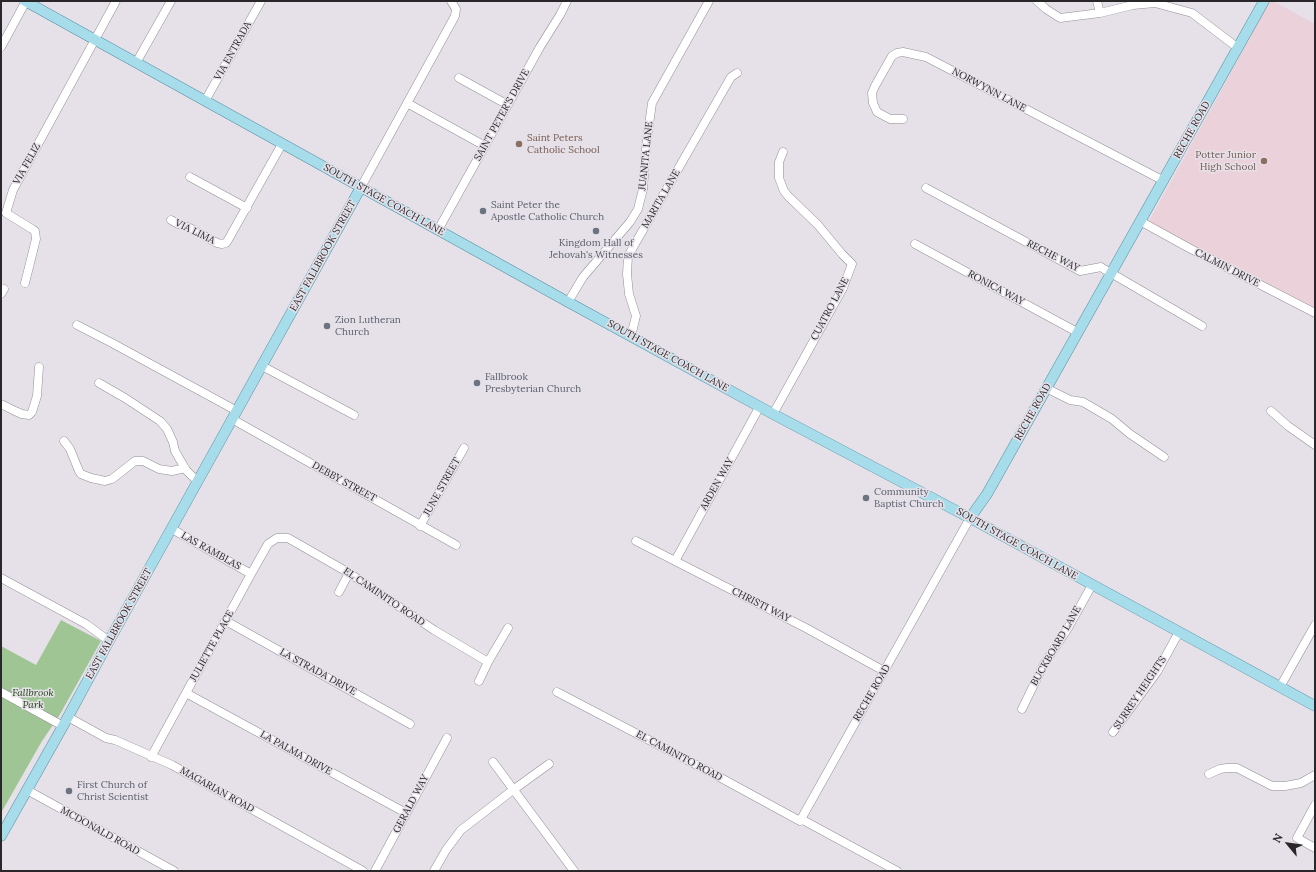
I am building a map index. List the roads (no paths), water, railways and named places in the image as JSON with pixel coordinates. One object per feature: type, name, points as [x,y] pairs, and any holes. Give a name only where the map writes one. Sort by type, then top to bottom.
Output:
[{"type":"main road","name":"SOUTH STAGE COACH LANE","points":[[25,1],[568,302],[970,518],[1315,706]]},
{"type":"main road","name":"RECHE ROAD","points":[[970,518],[987,494],[1264,1]]},
{"type":"main road","name":"EAST FALLBROOK STREET","points":[[1,836],[361,187]]},
{"type":"street","points":[[1,47],[25,1]]},
{"type":"street","points":[[95,40],[116,1]]},
{"type":"street","points":[[136,63],[171,1]]},
{"type":"street","name":"VIA ENTRADA","points":[[205,101],[261,1]]},
{"type":"street","name":"EAST FALLBROOK STREET","points":[[361,187],[456,16],[456,9],[451,1]]},
{"type":"street","name":"SAINT PETER'S DRIVE","points":[[438,230],[567,1]]},
{"type":"street","name":"JUANITA LANE","points":[[568,302],[583,277],[630,222],[638,209],[643,189],[646,147],[652,103],[709,1]]},
{"type":"street","points":[[1037,1],[1060,18],[1100,13],[1133,5],[1155,3],[1192,13],[1238,48]]},
{"type":"street","points":[[1097,1],[1100,13]]},
{"type":"street","name":"VIA FELIZ","points":[[25,283],[36,239],[35,231],[6,213],[13,190],[95,40]]},
{"type":"street","name":"NORWYNN LANE","points":[[903,119],[890,119],[877,112],[873,103],[872,93],[892,56],[903,52],[926,57],[1164,181]]},
{"type":"street","name":"MARITA LANE","points":[[631,336],[636,316],[629,294],[627,274],[628,256],[731,77],[737,73]]},
{"type":"street","points":[[459,78],[508,105]]},
{"type":"street","points":[[407,103],[485,146]]},
{"type":"street","name":"VIA LIMA","points":[[171,220],[188,227],[217,243],[226,243],[282,144]]},
{"type":"street","name":"CUATRO LANE","points":[[774,414],[843,288],[852,264],[818,225],[784,191],[779,178],[779,162],[783,152]]},
{"type":"street","points":[[190,177],[246,208]]},
{"type":"street","name":"RECHE WAY","points":[[926,188],[1080,271],[1101,267],[1202,326]]},
{"type":"street","name":"CALMIN DRIVE","points":[[1140,221],[1315,313]]},
{"type":"street","name":"RONICA WAY","points":[[915,244],[1078,332]]},
{"type":"street","points":[[77,325],[235,415]]},
{"type":"street","points":[[262,366],[354,415]]},
{"type":"street","points":[[1,404],[22,414],[28,415],[32,412],[37,396],[39,367]]},
{"type":"street","points":[[99,383],[160,421],[167,429],[175,451],[184,468],[198,480]]},
{"type":"street","points":[[1046,388],[1070,400],[1083,402],[1112,419],[1130,434],[1164,457]]},
{"type":"street","name":"ARDEN WAY","points":[[675,561],[760,406]]},
{"type":"street","points":[[1271,411],[1288,426],[1315,445]]},
{"type":"street","name":"DEBBY STREET","points":[[235,415],[456,546]]},
{"type":"street","points":[[64,441],[70,449],[81,474],[104,481],[112,479],[135,461],[143,461],[159,469],[172,471],[184,468]]},
{"type":"street","name":"JUNE STREET","points":[[420,526],[464,448]]},
{"type":"street","name":"RECHE ROAD","points":[[800,820],[970,518]]},
{"type":"street","name":"LAS RAMBLAS","points":[[172,529],[251,574]]},
{"type":"street","name":"JULIETTE PLACE","points":[[151,756],[268,544],[277,538]]},
{"type":"street","name":"EL CAMINITO ROAD","points":[[277,538],[288,538],[349,573],[434,630],[488,662]]},
{"type":"street","name":"CHRISTI WAY","points":[[636,541],[806,628],[884,671]]},
{"type":"street","points":[[338,592],[349,573]]},
{"type":"street","points":[[1,578],[86,624],[109,641]]},
{"type":"street","name":"BUCKBOARD LANE","points":[[1022,708],[1044,664],[1054,648],[1060,642],[1092,585]]},
{"type":"street","name":"LA STRADA DRIVE","points":[[226,620],[410,724]]},
{"type":"street","points":[[1280,687],[1315,625]]},
{"type":"street","points":[[479,682],[488,662],[508,628]]},
{"type":"street","name":"SURREY HEIGHTS","points":[[1113,732],[1157,672],[1179,632]]},
{"type":"street","points":[[1,692],[63,726]]},
{"type":"street","name":"EL CAMINITO ROAD","points":[[557,692],[898,871]]},
{"type":"street","name":"LA PALMA DRIVE","points":[[186,693],[406,813]]},
{"type":"street","name":"MAGARIAN ROAD","points":[[68,717],[106,738],[115,740],[172,765],[362,871]]},
{"type":"street","name":"GERALD WAY","points":[[375,871],[447,738]]},
{"type":"street","points":[[493,762],[574,871]]},
{"type":"street","points":[[434,871],[446,850],[461,830],[549,764]]},
{"type":"street","points":[[1209,774],[1220,769],[1237,768],[1272,786],[1285,786],[1301,783],[1315,775]]},
{"type":"street","name":"MCDONALD ROAD","points":[[27,790],[174,871]]},
{"type":"street","points":[[1315,805],[1297,838],[1315,848]]},
{"type":"place","name":"Saint Peters Catholic School","points":[[519,144]]},
{"type":"place","name":"Potter Junior High School","points":[[1264,161]]},
{"type":"place","name":"Saint Peter the Apostle Catholic Church","points":[[483,211]]},
{"type":"place","name":"Kingdom Hall of Jehovah's Witnesses","points":[[596,231]]},
{"type":"place","name":"Zion Lutheran Church","points":[[327,326]]},
{"type":"place","name":"Fallbrook Presbyterian Church","points":[[477,383]]},
{"type":"place","name":"Community Baptist Church","points":[[866,498]]},
{"type":"place","name":"First Church of Christ Scientist","points":[[69,791]]},
{"type":"park label","name":"Fallbrook Park","points":[[33,698]]}]
